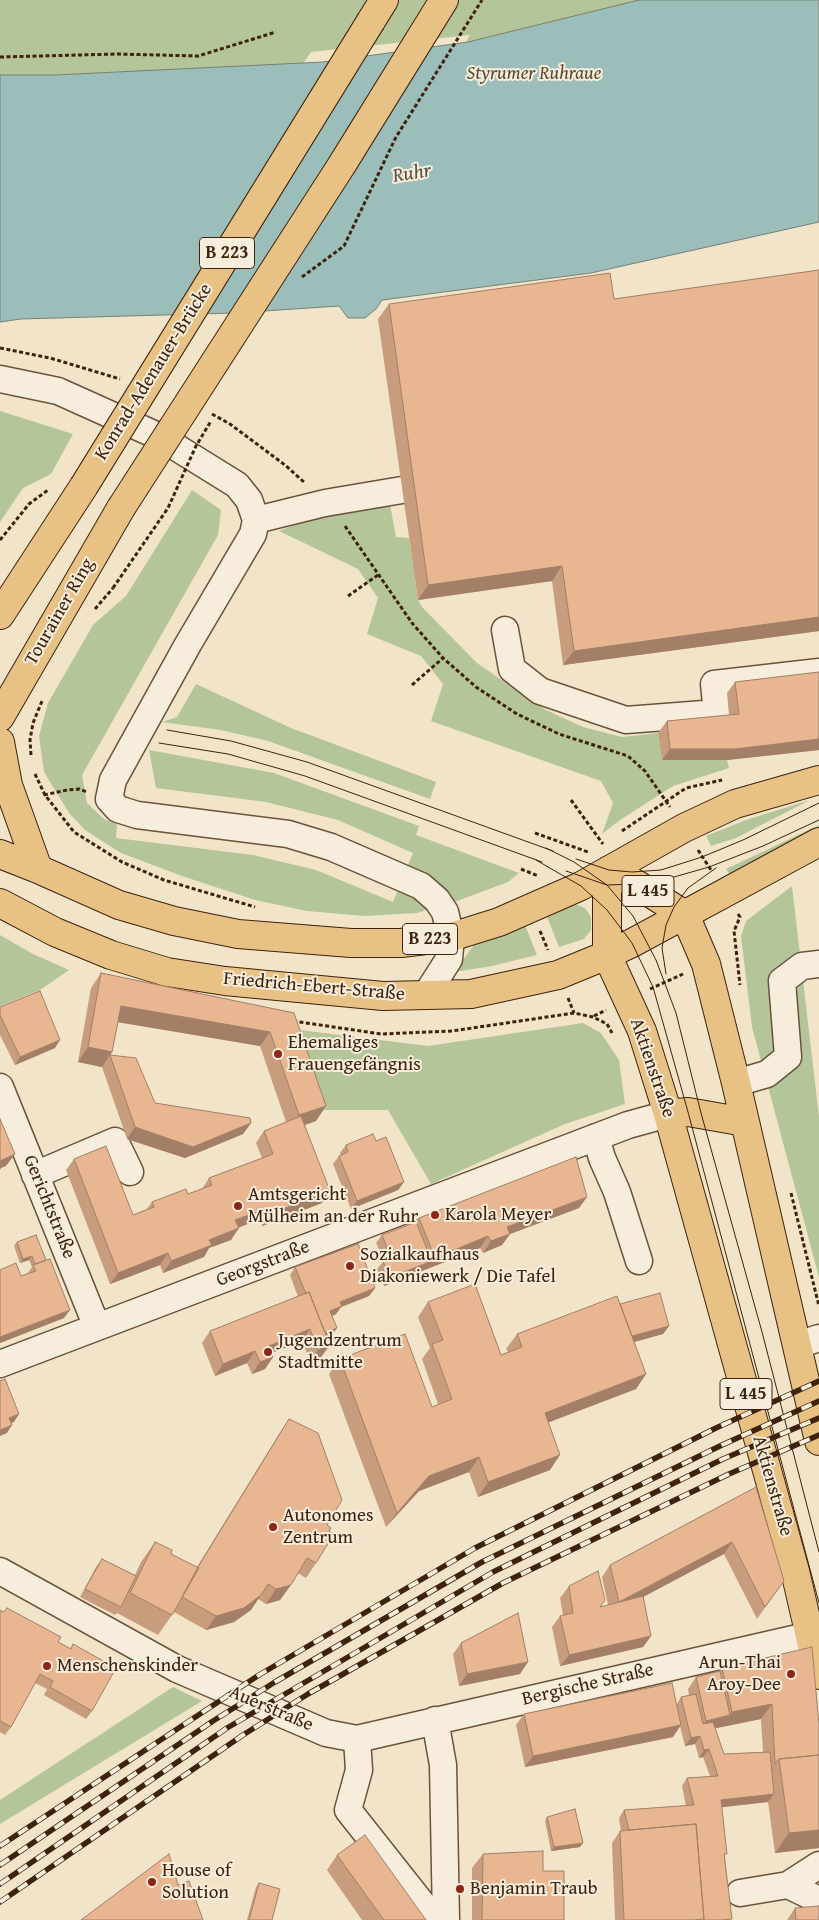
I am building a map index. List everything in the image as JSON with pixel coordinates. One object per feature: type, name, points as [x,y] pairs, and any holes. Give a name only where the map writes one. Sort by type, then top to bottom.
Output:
[{"type":"main road","name":"Konrad-Adenauer-Brücke","points":[[0,615],[84,486],[384,0]]},
{"type":"main road","name":"Tourainer Ring","points":[[0,717],[121,508],[343,163],[444,0]]},
{"type":"main road","points":[[0,742],[8,785],[38,869]]},
{"type":"main road","name":"B 223","points":[[38,869],[119,905],[174,921],[238,934],[361,943],[400,943],[451,936],[499,922],[530,910],[581,886],[599,861],[684,828],[735,804],[819,780]]},
{"type":"main road","name":"Friedrich-Ebert-Straße","points":[[0,903],[55,932],[111,955],[167,972],[225,981],[382,996],[471,994],[558,975],[607,955],[819,842]]},
{"type":"main road","points":[[0,854],[38,869]]},
{"type":"main road","name":"L 445","points":[[599,861],[685,915],[706,964],[745,1122],[808,1341],[819,1441]]},
{"type":"main road","name":"Aktienstraße","points":[[599,861],[607,885],[607,955],[642,1031],[668,1114],[790,1552],[815,1633],[819,1675]]},
{"type":"main road","points":[[668,1114],[688,1112],[745,1122]]},
{"type":"street","points":[[0,379],[58,391],[158,436],[237,485],[249,500],[256,520],[254,534],[187,646],[113,780],[108,799],[118,809],[137,815],[288,834],[331,847],[421,886],[438,900],[445,912],[451,936],[450,959],[426,995]]},
{"type":"street","points":[[256,520],[325,503],[402,490]]},
{"type":"street","points":[[505,630],[512,669],[540,691],[626,720],[718,713],[714,684],[819,672]]},
{"type":"street","points":[[736,1083],[767,1074],[788,1057],[782,981],[802,966],[819,964]]},
{"type":"street","name":"Gerichtstraße","points":[[0,1087],[97,1327]]},
{"type":"street","name":"Georgstraße","points":[[0,1364],[628,1125],[668,1114]]},
{"type":"street","points":[[596,1137],[602,1158],[617,1192],[639,1261]]},
{"type":"street","points":[[36,1175],[115,1141],[130,1172]]},
{"type":"street","name":"Auerstraße","points":[[0,1571],[177,1669],[326,1733],[357,1738]]},
{"type":"street","name":"Bergische Straße","points":[[357,1738],[815,1633]]},
{"type":"street","points":[[436,1720],[443,1765],[446,1920]]},
{"type":"street","points":[[357,1738],[358,1770],[348,1810],[435,1920]]},
{"type":"street","points":[[740,1893],[788,1885],[819,1865]]},
{"type":"street","points":[[788,1885],[819,1900]]},
{"type":"path","points":[[297,280],[344,246],[396,137],[482,0]]},
{"type":"path","points":[[0,57],[117,54],[198,56],[276,32]]},
{"type":"path","points":[[0,348],[50,358],[126,381]]},
{"type":"path","points":[[204,410],[230,424],[285,464],[325,503],[351,534],[412,623],[443,658],[476,687],[517,714],[559,734],[628,756],[645,771],[684,828],[740,917],[734,931],[736,953],[626,999],[593,1017]]},
{"type":"path","points":[[94,610],[113,588],[168,508],[196,446],[216,412]]},
{"type":"path","points":[[0,540],[28,504],[50,489]]},
{"type":"path","points":[[348,596],[378,576]]},
{"type":"path","points":[[412,685],[443,658]]},
{"type":"path","points":[[31,760],[30,740],[43,698]]},
{"type":"path","points":[[33,768],[45,795],[79,789],[108,799]]},
{"type":"path","points":[[571,800],[603,844]]},
{"type":"path","points":[[535,833],[599,861]]},
{"type":"path","points":[[521,869],[543,879]]},
{"type":"green space","name":"Styrumer Ruhraue","points":[[0,0],[819,0],[385,180],[470,35],[311,52],[303,64],[55,75],[0,75]]},
{"type":"green space","points":[[0,411],[73,434],[51,474],[23,488],[0,522]]},
{"type":"green space","points":[[192,490],[221,510],[218,535],[82,775],[87,803],[104,819],[117,824],[116,838],[253,855],[316,870],[393,902],[413,853],[338,820],[266,802],[156,788],[149,750],[274,773],[419,826],[416,835],[519,873],[508,882],[457,901],[417,913],[365,916],[307,911],[255,900],[182,876],[121,853],[85,830],[69,813],[44,772],[39,736],[48,703],[93,625],[126,596]]},
{"type":"green space","points":[[390,504],[396,537],[409,538],[418,600],[422,607],[477,663],[544,709],[583,727],[622,737],[658,733],[662,760],[727,760],[729,768],[673,786],[620,820],[602,834],[613,803],[601,781],[431,721],[443,684],[421,656],[367,634],[378,598],[358,569],[279,531],[321,514]]},
{"type":"green space","points":[[196,684],[291,728],[436,782],[430,799],[268,741],[221,730],[162,722],[177,717]]},
{"type":"green space","points":[[810,800],[736,838],[711,846],[706,836],[746,820]]},
{"type":"green space","points":[[819,825],[819,830],[732,877],[726,869]]},
{"type":"green space","points":[[792,886],[819,1117],[819,1277],[752,1027],[741,936],[746,921]]},
{"type":"green space","points":[[575,904],[585,908],[591,917],[591,930],[584,939],[559,947],[547,917]]},
{"type":"green space","points":[[525,925],[537,955],[492,966],[454,972],[474,945]]},
{"type":"green space","points":[[0,935],[33,954],[69,970],[40,990],[0,1006]]},
{"type":"green space","points":[[583,1023],[601,1033],[619,1060],[625,1104],[565,1124],[431,1184],[388,1110],[317,1110],[284,1028],[428,1046]]},
{"type":"green space","points":[[173,1687],[202,1701],[0,1824],[0,1800]]},
{"type":"water","name":"Ruhr","points":[[639,0],[819,0],[819,222],[591,273],[382,300],[376,309],[365,318],[348,318],[339,306],[234,313],[21,319],[0,322],[0,75],[55,75],[323,62],[468,42]]},
{"type":"building","points":[[819,270],[819,617],[574,651],[562,566],[428,585],[389,304],[610,273],[614,299]]},
{"type":"building","points":[[819,672],[819,739],[735,749],[670,749],[667,721],[739,714],[735,682]]},
{"type":"building","points":[[101,973],[294,1013],[326,1106],[299,1115],[270,1032],[121,1006],[112,1052],[88,1047]]},
{"type":"building","points":[[40,991],[60,1040],[20,1057],[0,1015],[0,1007]]},
{"type":"building","points":[[110,1055],[136,1058],[155,1103],[250,1118],[251,1123],[193,1147],[135,1127]]},
{"type":"building","name":"Amtsgericht Mülheim an der Ruhr","points":[[301,1116],[330,1191],[270,1214],[268,1208],[235,1220],[239,1228],[209,1240],[212,1245],[171,1261],[168,1253],[118,1273],[74,1159],[106,1146],[133,1215],[154,1207],[152,1202],[186,1189],[188,1194],[212,1185],[209,1178],[273,1154],[264,1131]]},
{"type":"building","points":[[0,1119],[15,1154],[0,1161]]},
{"type":"building","points":[[373,1134],[376,1141],[386,1137],[404,1182],[357,1201],[339,1156],[348,1152],[346,1145]]},
{"type":"building","points":[[576,1157],[587,1197],[507,1227],[510,1234],[491,1241],[488,1236],[435,1258],[419,1218]]},
{"type":"building","points":[[416,1222],[432,1261],[389,1278],[383,1261],[391,1258],[382,1235]]},
{"type":"building","points":[[36,1235],[46,1260],[35,1264],[32,1256],[23,1259],[17,1242]]},
{"type":"building","points":[[358,1244],[375,1288],[340,1302],[342,1306],[330,1311],[337,1328],[325,1333],[309,1292],[306,1294],[295,1267]]},
{"type":"building","points":[[50,1259],[70,1310],[0,1337],[0,1270],[16,1263],[21,1276],[36,1271],[33,1265]]},
{"type":"building","points":[[475,1284],[501,1355],[522,1347],[517,1334],[617,1296],[646,1374],[545,1413],[560,1455],[488,1482],[479,1457],[429,1476],[397,1513],[340,1359],[405,1334],[432,1407],[452,1399],[432,1344],[443,1340],[428,1302]]},
{"type":"building","points":[[309,1292],[330,1345],[318,1350],[310,1329],[269,1346],[273,1357],[260,1362],[255,1351],[223,1364],[210,1331]]},
{"type":"building","points":[[660,1293],[669,1326],[632,1336],[620,1304]]},
{"type":"building","points":[[5,1379],[19,1414],[9,1418],[12,1425],[0,1430],[0,1381]]},
{"type":"building","name":"Autonomes Zentrum","points":[[289,1419],[318,1433],[342,1500],[327,1525],[331,1528],[329,1531],[334,1534],[316,1563],[307,1558],[291,1585],[276,1589],[268,1584],[261,1595],[244,1608],[216,1616],[182,1597],[198,1567]]},
{"type":"building","points":[[756,1487],[784,1581],[765,1607],[732,1542],[619,1602],[610,1565]]},
{"type":"building","points":[[155,1542],[172,1550],[171,1554],[199,1568],[172,1615],[130,1593]]},
{"type":"building","points":[[102,1559],[136,1576],[121,1607],[85,1589]]},
{"type":"building","points":[[598,1571],[605,1600],[600,1607],[643,1596],[651,1636],[569,1655],[560,1616],[573,1613],[569,1586]]},
{"type":"building","name":"Menschenskinder","points":[[7,1608],[61,1637],[58,1642],[71,1649],[73,1644],[116,1668],[92,1711],[50,1687],[53,1681],[40,1674],[11,1727],[0,1721],[0,1610],[4,1612]]},
{"type":"building","points":[[518,1613],[528,1662],[467,1674],[461,1643]]},
{"type":"building","points":[[812,1647],[819,1725],[819,1755],[779,1759],[775,1764],[772,1704],[732,1712],[722,1668]]},
{"type":"building","points":[[720,1671],[730,1715],[706,1721],[696,1677]]},
{"type":"building","points":[[672,1683],[681,1725],[533,1756],[524,1714]]},
{"type":"building","points":[[696,1694],[703,1724],[713,1722],[724,1754],[770,1752],[774,1794],[721,1800],[727,1854],[724,1854],[732,1919],[704,1920],[696,1824],[629,1830],[624,1810],[694,1805],[687,1778],[718,1776],[709,1749],[704,1750],[700,1736],[691,1738],[681,1697]]},
{"type":"building","points":[[819,1755],[819,1830],[789,1833],[779,1759]]},
{"type":"building","points":[[575,1809],[583,1843],[554,1847],[547,1817]]},
{"type":"building","points":[[696,1824],[704,1919],[624,1920],[620,1831]]},
{"type":"building","points":[[365,1835],[426,1920],[384,1920],[337,1855]]},
{"type":"building","points":[[543,1851],[543,1871],[564,1871],[564,1920],[482,1920],[483,1854]]},
{"type":"building","points":[[169,1854],[178,1885],[189,1881],[203,1920],[81,1920]]},
{"type":"building","points":[[259,1883],[280,1889],[272,1920],[249,1920]]},
{"type":"building","points":[[819,1906],[819,1920],[796,1920],[795,1908]]},
{"type":"tram line","points":[[167,730],[231,741],[307,762],[553,851]]},
{"type":"tram line","points":[[159,743],[228,754],[305,776],[542,862]]},
{"type":"tram line","points":[[576,859],[609,870],[632,872],[661,870],[702,857],[743,840],[819,803]]},
{"type":"tram line","points":[[566,871],[607,885],[660,881],[709,867],[763,846],[819,820]]},
{"type":"tram line","points":[[546,848],[574,862],[607,885],[633,916],[656,960],[676,1013],[819,1552]]},
{"type":"tram line","points":[[536,860],[581,886],[607,910],[632,943],[653,987],[819,1603]]},
{"type":"tram line","points":[[666,974],[662,948],[666,925],[674,907],[688,888],[716,868]]},
{"type":"railway","points":[[0,1846],[259,1675],[475,1548],[716,1428],[819,1381]]},
{"type":"railway","points":[[0,1865],[213,1721],[275,1682],[482,1562],[722,1445],[819,1401]]},
{"type":"railway","points":[[0,1884],[227,1728],[493,1572],[723,1459],[819,1418]]},
{"type":"railway","points":[[0,1902],[243,1735],[308,1694],[503,1583],[729,1474],[819,1435]]},
{"type":"place","name":"Ehemaliges Frauengefängnis","points":[[278,1054]]},
{"type":"place","name":"Amtsgericht Mülheim an der Ruhr","points":[[238,1206]]},
{"type":"place","name":"Karola Meyer","points":[[435,1215]]},
{"type":"place","name":"Sozialkaufhaus Diakoniewerk / Die Tafel","points":[[350,1266]]},
{"type":"place","name":"Jugendzentrum Stadtmitte","points":[[268,1352]]},
{"type":"place","name":"Autonomes Zentrum","points":[[273,1527]]},
{"type":"place","name":"Menschenskinder","points":[[47,1666]]},
{"type":"place","name":"Arun-Thai Aroy-Dee","points":[[791,1674]]},
{"type":"place","name":"House of Solution","points":[[152,1882]]},
{"type":"place","name":"Benjamin Traub","points":[[460,1889]]}]
